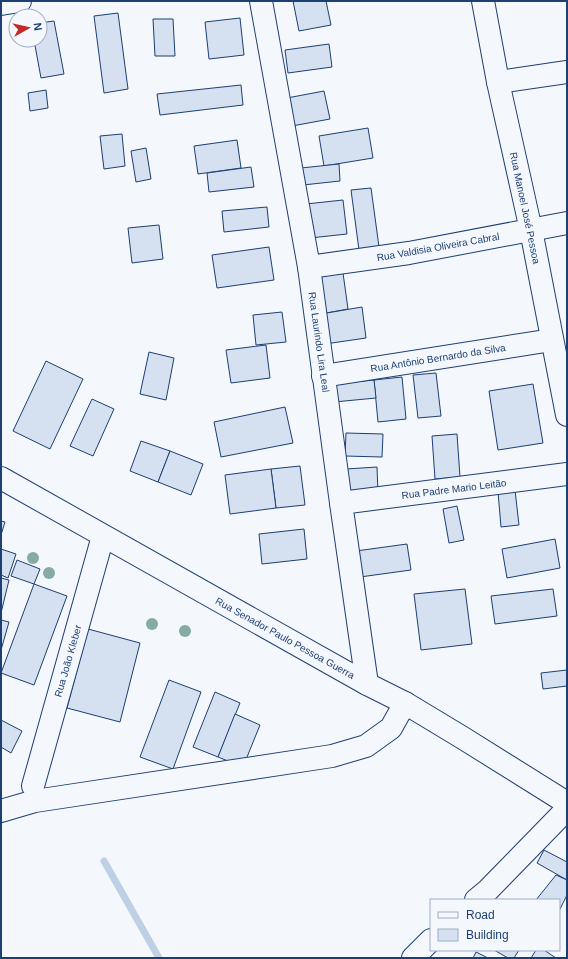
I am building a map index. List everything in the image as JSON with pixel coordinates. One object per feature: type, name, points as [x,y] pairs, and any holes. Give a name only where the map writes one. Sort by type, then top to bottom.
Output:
[{"type":"street","points":[[1,4],[20,1]]},
{"type":"street","name":"Rua Laurindo Lira Leal","points":[[261,1],[308,267],[340,503],[367,684]]},
{"type":"street","name":"Rua Manoel José Pessoa","points":[[483,1],[498,82],[531,230],[567,415]]},
{"type":"street","points":[[498,82],[567,72]]},
{"type":"street","name":"Rua Valdisia Oliveira Cabral","points":[[308,267],[409,253],[567,222]]},
{"type":"street","name":"Rua Antônio Bernardo da Silva","points":[[323,376],[552,340]]},
{"type":"street","name":"Rua Padre Mario Leitão","points":[[340,503],[567,474]]},
{"type":"street","name":"Rua Senador Paulo Pessoa Guerra","points":[[1,478],[102,536],[405,704],[567,803]]},
{"type":"street","name":"Rua João Kleber","points":[[33,786],[102,536]]},
{"type":"street","points":[[1,811],[35,801],[332,756],[366,746],[391,728],[405,704]]},
{"type":"street","points":[[477,899],[488,890],[567,810]]},
{"type":"street","points":[[413,958],[430,941]]},
{"type":"building","points":[[293,1],[326,1],[331,25],[299,31]]},
{"type":"building","points":[[118,13],[128,89],[104,93],[94,16]]},
{"type":"building","points":[[240,18],[244,55],[209,59],[205,22]]},
{"type":"building","points":[[153,19],[173,19],[175,56],[155,56]]},
{"type":"building","points":[[54,21],[64,74],[41,78],[35,48],[48,48],[48,22]]},
{"type":"building","points":[[329,44],[332,67],[288,73],[285,50]]},
{"type":"building","points":[[241,85],[243,105],[160,115],[157,94]]},
{"type":"building","points":[[46,90],[48,108],[30,111],[28,93]]},
{"type":"building","points":[[324,91],[330,119],[292,126],[287,98]]},
{"type":"building","points":[[368,128],[373,158],[324,166],[319,136]]},
{"type":"building","points":[[122,134],[125,166],[104,169],[100,136]]},
{"type":"building","points":[[237,140],[241,168],[198,174],[194,146]]},
{"type":"building","points":[[146,148],[151,179],[136,182],[131,151]]},
{"type":"building","points":[[339,164],[340,181],[303,185],[301,168]]},
{"type":"building","points":[[251,167],[254,187],[209,192],[207,173]]},
{"type":"building","points":[[371,188],[379,247],[359,250],[351,190]]},
{"type":"building","points":[[343,200],[347,234],[310,238],[306,204]]},
{"type":"building","points":[[267,207],[269,227],[224,232],[222,211]]},
{"type":"building","points":[[159,225],[163,259],[132,263],[128,228]]},
{"type":"building","points":[[269,247],[274,280],[217,288],[212,255]]},
{"type":"building","points":[[343,273],[348,309],[321,314],[315,277]]},
{"type":"building","points":[[362,307],[366,338],[325,344],[321,314]]},
{"type":"building","points":[[282,312],[286,342],[256,345],[253,315]]},
{"type":"building","points":[[266,345],[270,378],[231,383],[226,350]]},
{"type":"building","points":[[149,352],[174,358],[166,400],[140,394]]},
{"type":"building","points":[[46,361],[83,379],[50,449],[13,431]]},
{"type":"building","points":[[436,373],[441,416],[418,418],[413,375]]},
{"type":"building","points":[[402,377],[406,419],[378,422],[374,380]]},
{"type":"building","points":[[374,380],[376,398],[334,402],[333,384]]},
{"type":"building","points":[[533,384],[543,443],[498,450],[489,391]]},
{"type":"building","points":[[92,399],[114,409],[93,456],[70,446]]},
{"type":"building","points":[[285,407],[293,443],[221,457],[214,422]]},
{"type":"building","points":[[346,433],[383,434],[382,457],[345,456]]},
{"type":"building","points":[[457,434],[460,477],[435,479],[432,436]]},
{"type":"building","points":[[141,441],[170,451],[158,482],[130,471]]},
{"type":"building","points":[[170,451],[203,464],[191,495],[158,482]]},
{"type":"building","points":[[300,466],[305,505],[276,508],[271,469]]},
{"type":"building","points":[[377,467],[378,493],[347,495],[346,469]]},
{"type":"building","points":[[271,469],[276,508],[230,514],[225,475]]},
{"type":"building","points":[[515,490],[519,525],[501,527],[498,492]]},
{"type":"building","points":[[457,506],[464,540],[449,543],[443,509]]},
{"type":"building","points":[[1,521],[5,522],[1,535]]},
{"type":"building","points":[[304,529],[307,559],[262,564],[259,534]]},
{"type":"building","points":[[555,539],[560,568],[507,578],[502,549]]},
{"type":"building","points":[[407,544],[411,570],[360,577],[356,551]]},
{"type":"building","points":[[1,549],[16,554],[8,578],[1,575]]},
{"type":"building","points":[[17,560],[40,569],[34,584],[11,576]]},
{"type":"building","points":[[1,578],[9,580],[1,613]]},
{"type":"building","points":[[34,584],[67,596],[34,685],[1,673]]},
{"type":"building","points":[[465,589],[472,644],[421,650],[414,594]]},
{"type":"building","points":[[553,589],[557,616],[495,624],[491,596]]},
{"type":"building","points":[[1,620],[9,622],[1,650]]},
{"type":"building","points":[[88,629],[140,643],[120,722],[67,708]]},
{"type":"building","points":[[567,670],[567,686],[543,689],[541,673]]},
{"type":"building","points":[[169,680],[201,692],[173,769],[140,757]]},
{"type":"building","points":[[215,692],[240,703],[218,757],[193,747]]},
{"type":"building","points":[[235,714],[260,725],[243,767],[218,757]]},
{"type":"building","points":[[1,720],[22,731],[11,753],[1,747]]},
{"type":"building","points":[[544,850],[567,862],[567,880],[537,863]]},
{"type":"building","points":[[556,875],[567,880],[567,895],[560,909],[560,899],[537,899]]},
{"type":"building","points":[[496,951],[518,951],[514,958],[508,958]]},
{"type":"building","points":[[535,951],[546,951],[556,958],[531,958]]},
{"type":"building","points":[[476,952],[488,958],[473,958]]},
{"type":"waterway","points":[[104,861],[159,958]]}]
